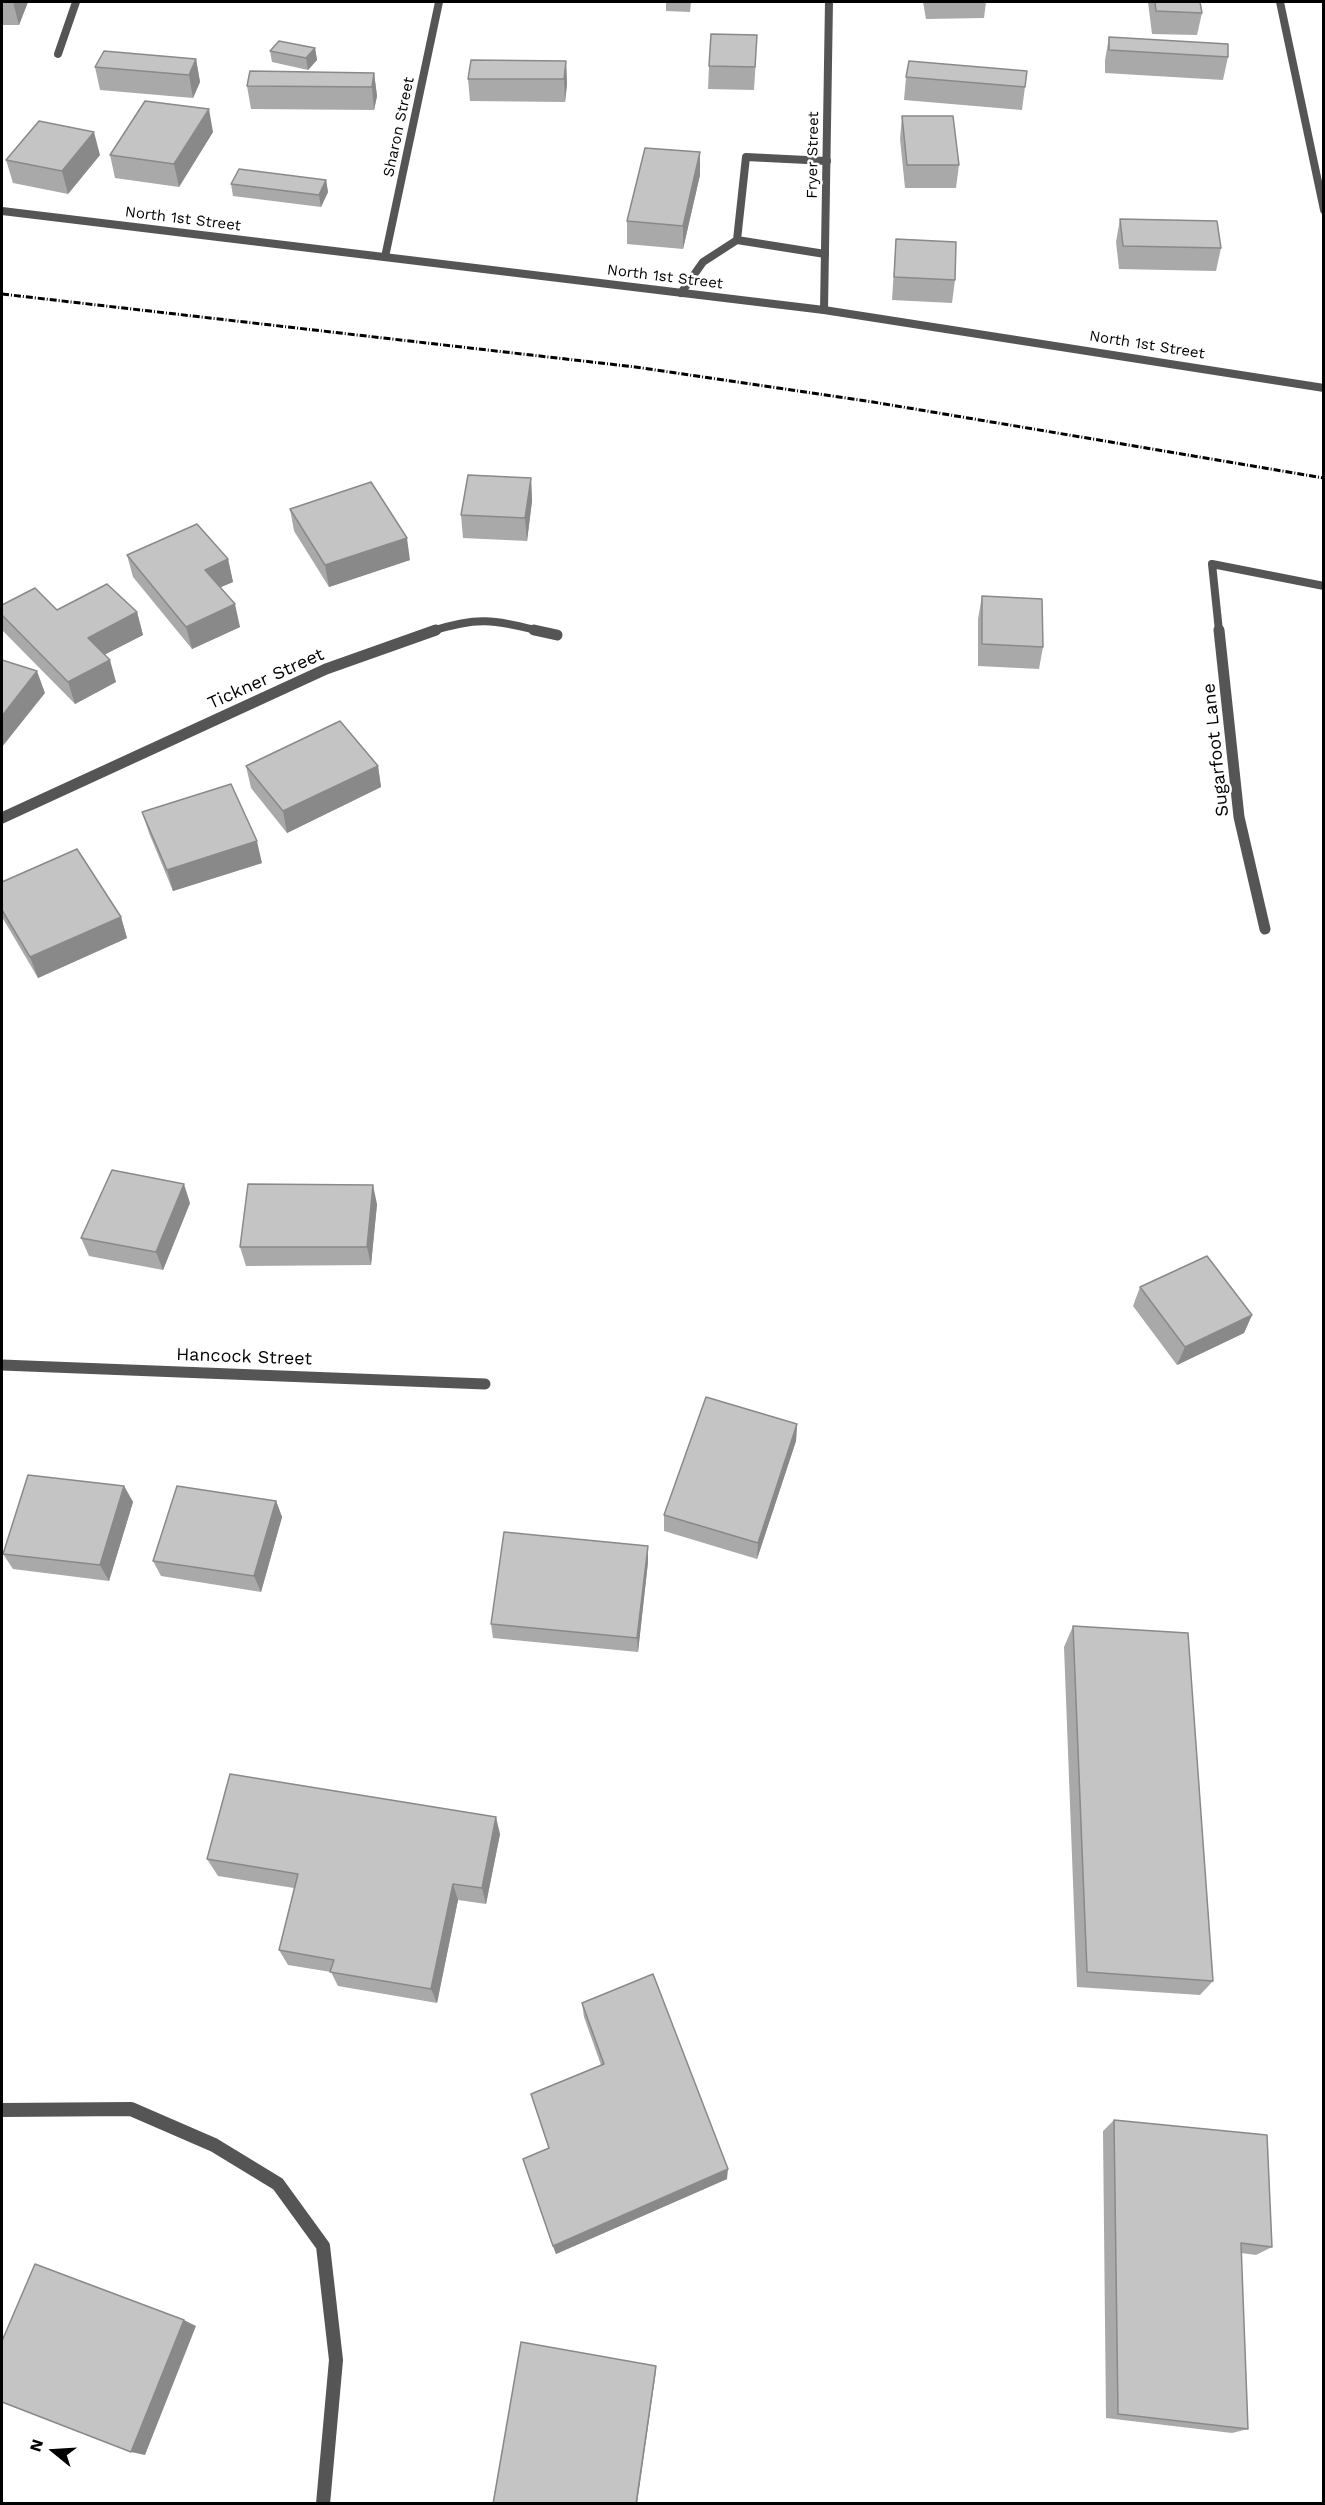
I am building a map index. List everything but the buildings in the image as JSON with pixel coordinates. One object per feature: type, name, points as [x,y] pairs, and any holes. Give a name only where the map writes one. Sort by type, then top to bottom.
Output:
[{"type":"street","points":[[58,54],[76,2]]},
{"type":"street","name":"Sharon Street","points":[[385,257],[439,2]]},
{"type":"street","name":"Fryer Street","points":[[824,310],[829,2]]},
{"type":"street","points":[[1280,2],[1323,210]]},
{"type":"street","points":[[737,240],[746,157],[827,161]]},
{"type":"street","name":"North 1st Street","points":[[2,211],[824,310],[1323,388]]},
{"type":"street","points":[[681,292],[703,262],[737,240],[825,254]]},
{"type":"street","name":"Sugarfoot Lane","points":[[1265,929],[1239,817],[1212,564],[1323,586]]},
{"type":"street","name":"Tickner Street","points":[[2,818],[315,674],[394,643],[457,623],[490,620],[557,634]]},
{"type":"street","name":"Hancock Street","points":[[2,1365],[485,1384]]},
{"type":"street","points":[[2,2110],[131,2109],[214,2145],[278,2184],[323,2246],[336,2360],[323,2504]]},
{"type":"railway","points":[[2,294],[635,367],[873,402],[1324,478]]}]
